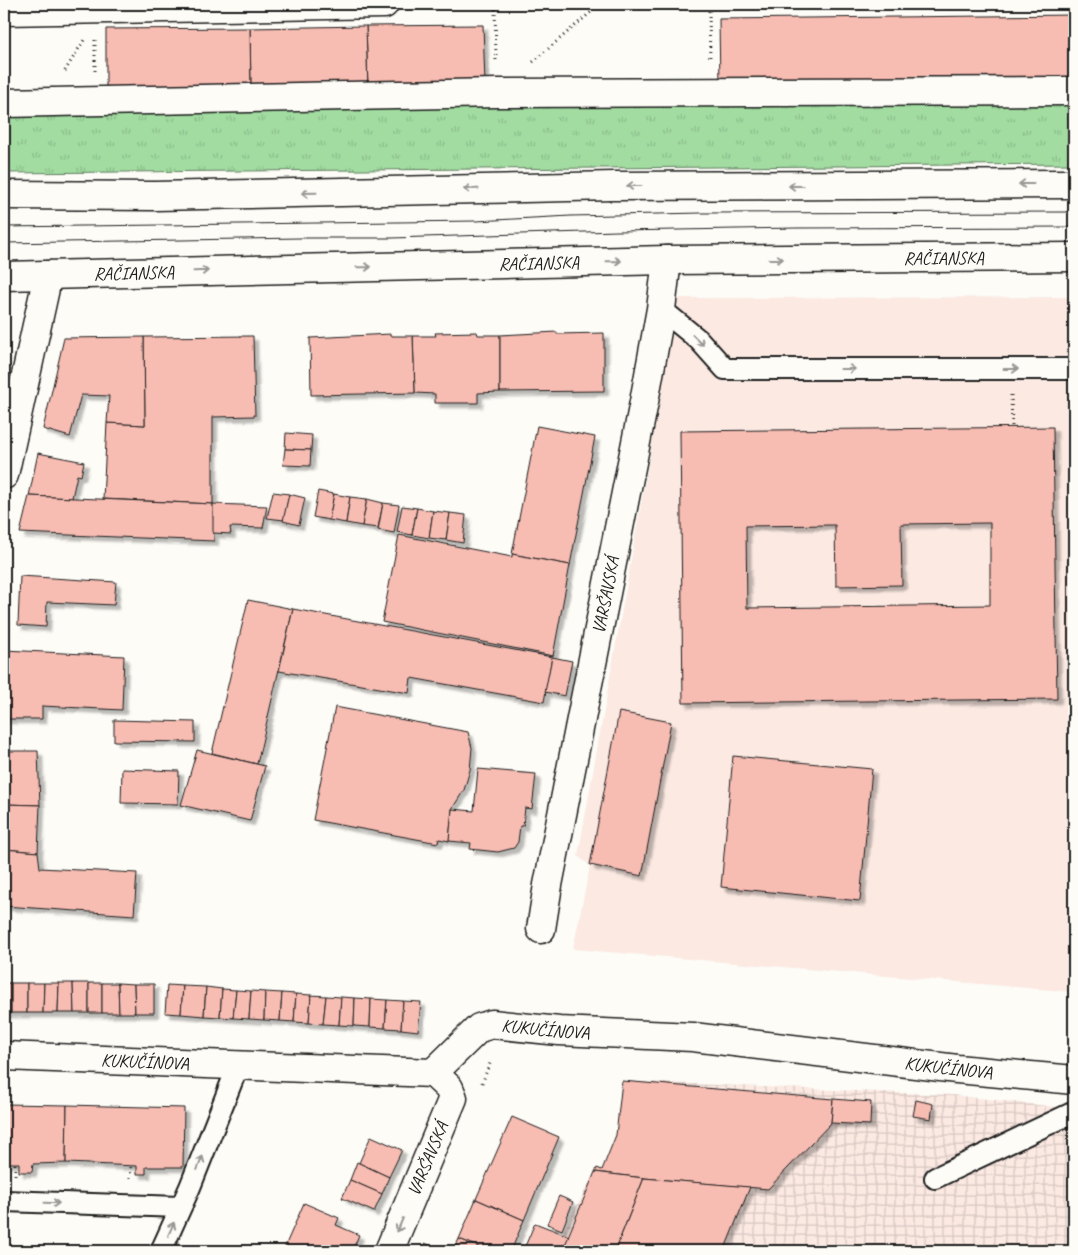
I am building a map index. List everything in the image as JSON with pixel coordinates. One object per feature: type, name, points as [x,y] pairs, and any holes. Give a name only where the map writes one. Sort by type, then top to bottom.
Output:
[{"type":"street","points":[[4,11],[95,16],[384,4]]},
{"type":"street","points":[[4,103],[497,93],[1074,91]]},
{"type":"street","points":[[4,195],[155,196],[604,187],[1074,184]]},
{"type":"street","name":"RAČIANSKA","points":[[4,276],[667,260],[1074,257]]},
{"type":"street","name":"VARŠAVSKÁ","points":[[541,929],[550,875],[644,402],[661,309],[667,260]]},
{"type":"street","points":[[4,476],[48,275]]},
{"type":"street","name":"KUKUČÍNOVA","points":[[4,1056],[433,1072],[479,1028],[492,1024],[559,1031],[693,1037],[957,1069],[1074,1080]]},
{"type":"street","name":"VARŠAVSKÁ","points":[[389,1251],[453,1098],[450,1088],[433,1072]]},
{"type":"lane","points":[[661,309],[699,340],[725,369],[1074,369]]},
{"type":"lane","points":[[161,1251],[238,1066]]},
{"type":"lane","points":[[935,1178],[1074,1112]]},
{"type":"lane","points":[[4,1201],[180,1208]]},
{"type":"path","points":[[495,4],[497,93]]},
{"type":"path","points":[[709,11],[710,92]]},
{"type":"path","points":[[497,93],[591,12]]},
{"type":"path","points":[[95,16],[95,101]]},
{"type":"path","points":[[44,103],[95,16]]},
{"type":"shaded area","points":[[1074,297],[1074,992],[573,949],[590,866],[578,856],[678,298]]},
{"type":"shaded area","points":[[622,1081],[952,1095],[1074,1109],[1074,1251],[553,1251],[597,1168],[603,1170],[616,1135]]},
{"type":"green space","points":[[1074,98],[1074,164],[4,173],[4,112]]},
{"type":"building","points":[[1074,15],[1074,81],[720,86],[719,19]]},
{"type":"building","points":[[483,25],[485,83],[368,89],[366,26]]},
{"type":"building","points":[[366,26],[368,89],[251,91],[250,28]]},
{"type":"building","points":[[250,28],[251,91],[106,88],[106,29]]},
{"type":"building","points":[[477,332],[478,335],[500,335],[500,392],[478,393],[478,403],[435,403],[435,394],[415,393],[413,336],[436,336],[435,333]]},
{"type":"building","points":[[557,332],[557,334],[604,333],[604,391],[500,392],[500,335]]},
{"type":"building","points":[[391,334],[392,336],[413,336],[415,393],[311,395],[310,338]]},
{"type":"building","points":[[253,336],[255,416],[213,417],[213,504],[103,499],[107,423],[145,425],[144,337]]},
{"type":"building","points":[[144,337],[145,425],[107,423],[109,396],[81,395],[70,437],[43,429],[64,338]]},
{"type":"building","points":[[537,426],[595,437],[570,565],[512,554]]},
{"type":"building","points":[[1053,427],[1057,699],[683,703],[680,431]],"holes":[[[990,523],[990,605],[747,608],[746,526],[835,525],[836,586],[902,585],[901,524]]]},
{"type":"building","points":[[286,433],[312,435],[311,450],[285,449]]},
{"type":"building","points":[[285,449],[311,450],[310,466],[283,465]]},
{"type":"building","points":[[38,453],[84,462],[81,476],[77,475],[72,498],[29,496]]},
{"type":"building","points":[[318,491],[334,494],[329,520],[313,517]]},
{"type":"building","points":[[273,492],[289,494],[284,520],[267,518]]},
{"type":"building","points":[[289,494],[305,498],[299,525],[283,521]]},
{"type":"building","points":[[334,494],[350,497],[346,523],[329,520]]},
{"type":"building","points":[[29,496],[213,504],[214,541],[20,533]]},
{"type":"building","points":[[350,497],[367,499],[362,526],[346,523]]},
{"type":"building","points":[[367,499],[383,503],[378,528],[362,526]]},
{"type":"building","points":[[383,503],[399,505],[394,533],[378,530]]},
{"type":"building","points":[[213,504],[267,506],[263,528],[230,527],[231,534],[213,533]]},
{"type":"building","points":[[402,506],[417,508],[412,535],[397,532]]},
{"type":"building","points":[[417,508],[433,511],[429,538],[412,535]]},
{"type":"building","points":[[433,511],[450,513],[446,540],[429,538]]},
{"type":"building","points":[[450,513],[466,515],[463,543],[446,540]]},
{"type":"building","points":[[399,535],[512,557],[512,554],[570,565],[553,656],[382,622]]},
{"type":"building","points":[[20,576],[116,582],[114,605],[47,602],[46,627],[18,625]]},
{"type":"building","points":[[248,600],[293,609],[257,764],[212,753]]},
{"type":"building","points":[[293,609],[552,657],[544,702],[411,678],[409,693],[279,671]]},
{"type":"building","points":[[4,650],[124,656],[122,710],[42,706],[42,719],[4,719]]},
{"type":"building","points":[[552,657],[572,661],[565,696],[545,692]]},
{"type":"building","points":[[335,707],[468,732],[472,748],[470,770],[464,790],[452,809],[449,841],[439,839],[438,843],[313,820]]},
{"type":"building","points":[[619,712],[671,722],[642,876],[590,865]]},
{"type":"building","points":[[114,720],[195,722],[195,742],[114,741]]},
{"type":"building","points":[[197,750],[265,766],[250,821],[181,805]]},
{"type":"building","points":[[4,751],[38,751],[40,805],[4,804]]},
{"type":"building","points":[[733,756],[872,769],[860,901],[721,887]]},
{"type":"building","points":[[122,769],[179,771],[178,804],[121,803]]},
{"type":"building","points":[[478,769],[536,774],[532,809],[525,808],[523,826],[520,826],[518,842],[514,848],[498,852],[470,849],[471,843],[449,841],[452,809],[474,811]]},
{"type":"building","points":[[4,804],[40,805],[38,852],[4,849]]},
{"type":"building","points":[[4,849],[38,852],[40,868],[137,873],[134,915],[4,906]]},
{"type":"building","points":[[4,983],[11,983],[11,1013],[4,1013]]},
{"type":"building","points":[[11,983],[27,983],[27,1013],[11,1013]]},
{"type":"building","points":[[27,983],[44,983],[43,1013],[27,1013]]},
{"type":"building","points":[[44,983],[59,983],[58,1013],[43,1013]]},
{"type":"building","points":[[59,983],[73,983],[74,1013],[58,1013]]},
{"type":"building","points":[[73,983],[89,983],[89,1013],[74,1013]]},
{"type":"building","points":[[89,983],[102,983],[102,1013],[89,1013]]},
{"type":"building","points":[[102,983],[118,983],[119,1013],[102,1013]]},
{"type":"building","points":[[118,983],[134,984],[135,1013],[119,1013]]},
{"type":"building","points":[[134,984],[154,984],[154,1013],[135,1013]]},
{"type":"building","points":[[167,985],[183,986],[181,1014],[165,1013]]},
{"type":"building","points":[[183,986],[206,987],[204,1016],[181,1014]]},
{"type":"building","points":[[206,987],[222,989],[220,1017],[204,1016]]},
{"type":"building","points":[[222,989],[236,990],[233,1018],[220,1017]]},
{"type":"building","points":[[236,990],[251,991],[249,1019],[233,1018]]},
{"type":"building","points":[[251,991],[265,992],[264,1020],[249,1019]]},
{"type":"building","points":[[265,992],[282,993],[280,1021],[264,1020]]},
{"type":"building","points":[[282,993],[296,994],[294,1022],[280,1021]]},
{"type":"building","points":[[296,994],[311,995],[309,1023],[294,1022]]},
{"type":"building","points":[[311,995],[326,996],[323,1024],[309,1023]]},
{"type":"building","points":[[326,996],[341,997],[339,1025],[323,1024]]},
{"type":"building","points":[[341,997],[355,998],[354,1026],[339,1025]]},
{"type":"building","points":[[355,998],[371,999],[370,1027],[354,1026]]},
{"type":"building","points":[[371,999],[387,1000],[385,1028],[370,1027]]},
{"type":"building","points":[[387,1000],[403,1001],[401,1029],[385,1028]]},
{"type":"building","points":[[403,1001],[421,1002],[418,1031],[401,1029]]},
{"type":"building","points":[[622,1081],[833,1099],[831,1123],[768,1189],[595,1172],[597,1168],[602,1170],[616,1135]]},
{"type":"building","points":[[833,1099],[871,1102],[870,1125],[831,1123]]},
{"type":"building","points":[[916,1100],[933,1104],[931,1119],[913,1116]]},
{"type":"building","points":[[4,1104],[67,1105],[66,1163],[33,1164],[32,1172],[19,1172],[19,1163],[4,1163]]},
{"type":"building","points":[[67,1105],[184,1108],[183,1167],[146,1167],[146,1174],[137,1174],[137,1166],[66,1163]]},
{"type":"building","points":[[512,1117],[559,1137],[524,1220],[476,1199]]},
{"type":"building","points":[[371,1136],[402,1150],[389,1177],[359,1163]]},
{"type":"building","points":[[357,1162],[389,1177],[382,1194],[350,1180]]},
{"type":"building","points":[[595,1172],[644,1178],[615,1251],[562,1251]]},
{"type":"building","points":[[644,1178],[750,1187],[724,1251],[615,1251]]},
{"type":"building","points":[[350,1180],[382,1194],[374,1212],[342,1198]]},
{"type":"building","points":[[559,1196],[573,1202],[562,1230],[547,1224]]},
{"type":"building","points":[[476,1199],[524,1220],[511,1251],[489,1251],[459,1239]]},
{"type":"building","points":[[304,1203],[339,1218],[336,1225],[359,1235],[352,1251],[283,1251]]},
{"type":"building","points":[[535,1223],[569,1236],[562,1251],[523,1251]]},
{"type":"building","points":[[459,1239],[489,1251],[453,1251]]},
{"type":"building","points":[[425,1243],[443,1251],[422,1251]]},
{"type":"tram line","points":[[4,227],[476,221],[571,216],[701,213],[1074,212]]},
{"type":"tram line","points":[[4,243],[392,238],[797,228],[1074,227]]}]
